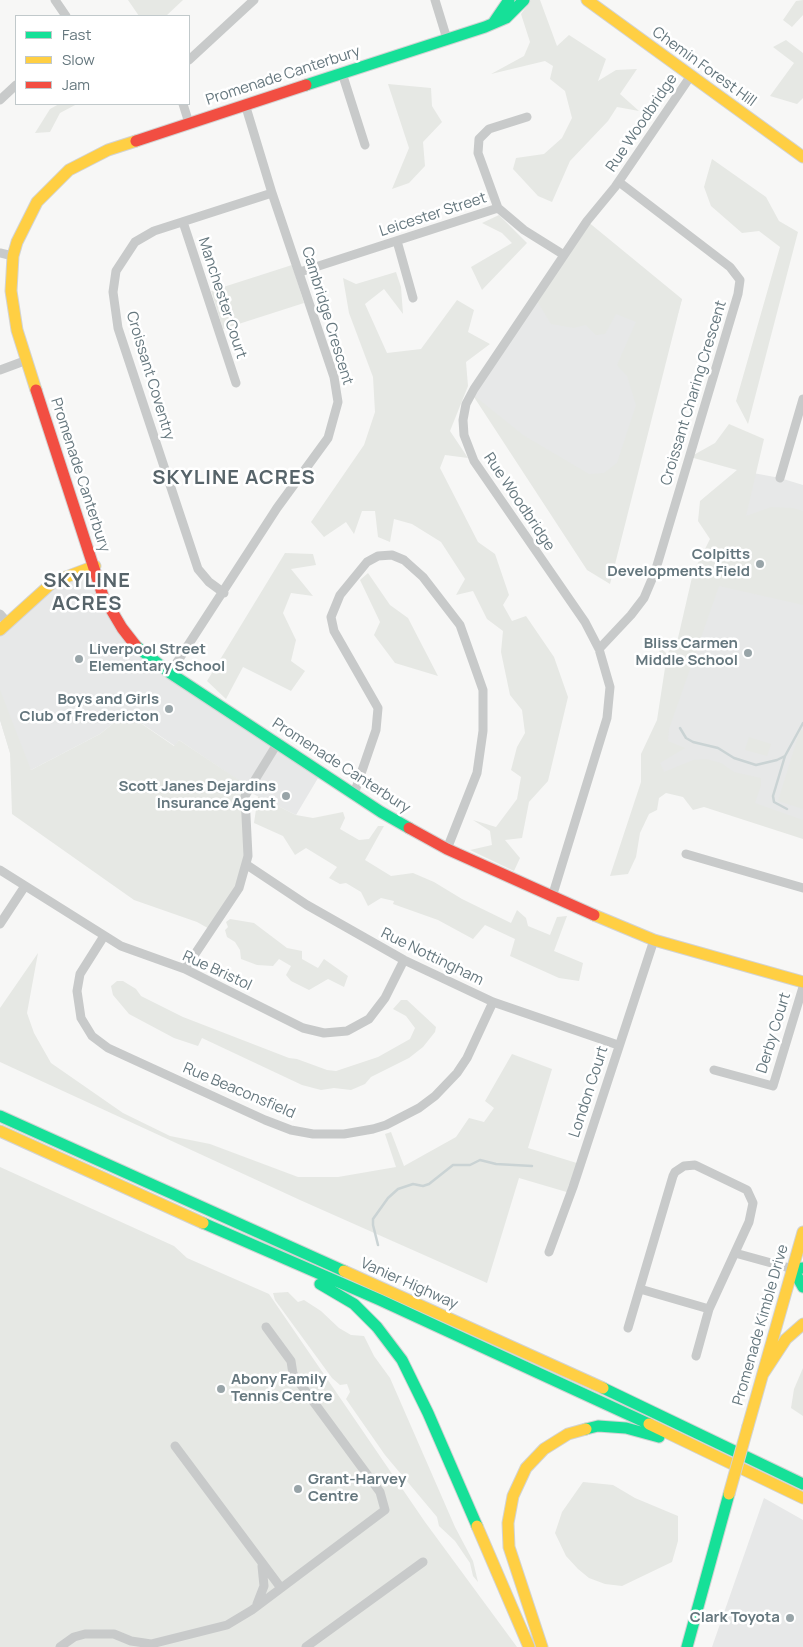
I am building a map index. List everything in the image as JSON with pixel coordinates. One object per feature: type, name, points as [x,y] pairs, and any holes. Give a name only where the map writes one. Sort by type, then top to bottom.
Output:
[{"type":"main road","points":[[492,24],[509,0]]},
{"type":"main road","name":"Promenade Canterbury","points":[[524,0],[506,18],[492,24],[189,122],[108,150],[69,170],[37,202],[25,223],[13,256],[11,291],[13,311],[103,596],[122,628],[140,650],[170,672],[354,794],[447,849],[552,897],[654,940],[803,982]]},
{"type":"main road","name":"Chemin Forest Hill","points":[[587,0],[690,77],[803,157]]},
{"type":"main road","points":[[4,627],[53,582],[64,576],[95,566]]},
{"type":"main road","name":"Vanier Highway","points":[[0,1116],[604,1388],[803,1484]]},
{"type":"main road","name":"Vanier Highway","points":[[0,1130],[271,1254],[380,1300],[584,1392],[802,1497]]},
{"type":"main road","name":"Promenade Kimble Drive","points":[[687,1647],[763,1374],[798,1269],[803,1232]]},
{"type":"main road","points":[[271,1254],[354,1304],[377,1327],[402,1360],[428,1413],[529,1647]]},
{"type":"main road","points":[[798,1269],[803,1287]]},
{"type":"main road","points":[[763,1374],[786,1339],[803,1324]]},
{"type":"main road","points":[[542,1647],[509,1547],[508,1523],[513,1496],[526,1468],[544,1449],[568,1434],[598,1426],[626,1428],[650,1433],[802,1497]]},
{"type":"main road","points":[[767,1466],[803,1478]]},
{"type":"street","points":[[55,0],[65,15]]},
{"type":"street","points":[[190,59],[254,0]]},
{"type":"street","points":[[434,0],[447,39]]},
{"type":"street","points":[[342,73],[365,145]]},
{"type":"street","name":"Rue Woodbridge","points":[[552,897],[607,718],[610,687],[600,648],[585,622],[474,461],[464,435],[463,420],[466,404],[474,389],[587,221],[619,182],[690,77]]},
{"type":"street","points":[[0,100],[15,86]]},
{"type":"street","name":"Cambridge Crescent","points":[[170,672],[224,593],[277,508],[328,438],[336,415],[338,402],[334,377],[272,193],[245,104]]},
{"type":"street","points":[[183,105],[189,122]]},
{"type":"street","points":[[498,208],[478,153],[479,139],[489,129],[527,117]]},
{"type":"street","name":"Croissant Charing Crescent","points":[[600,648],[640,604],[655,572],[740,280],[730,267],[619,182]]},
{"type":"street","name":"Croissant Coventry","points":[[224,593],[208,582],[198,569],[118,328],[113,292],[116,271],[135,242],[154,231],[272,193]]},
{"type":"street","name":"Leicester Street","points":[[300,272],[498,208],[524,230],[564,255]]},
{"type":"street","name":"Manchester Court","points":[[182,222],[236,383]]},
{"type":"street","points":[[398,241],[413,298]]},
{"type":"street","points":[[0,253],[13,256]]},
{"type":"street","points":[[0,370],[27,360]]},
{"type":"street","points":[[780,478],[801,418],[803,399]]},
{"type":"street","points":[[354,794],[376,730],[378,708],[334,631],[331,617],[340,595],[367,562],[378,556],[392,555],[404,560],[423,577],[460,625],[483,690],[484,731],[477,773],[447,849]]},
{"type":"street","points":[[0,614],[4,627]]},
{"type":"street","points":[[185,969],[239,888],[247,866],[245,796],[278,744]]},
{"type":"street","points":[[686,854],[803,888]]},
{"type":"street","name":"Rue Nottingham","points":[[247,866],[306,905],[404,960],[493,1002],[618,1045]]},
{"type":"street","name":"Rue Bristol","points":[[0,870],[121,946],[185,969],[303,1028],[324,1034],[347,1031],[370,1019],[385,998],[404,960]]},
{"type":"street","points":[[0,924],[25,886]]},
{"type":"street","name":"Rue Beaconsfield","points":[[104,936],[80,974],[77,991],[81,1018],[96,1040],[130,1059],[265,1120],[291,1130],[313,1134],[344,1134],[386,1126],[419,1108],[436,1096],[457,1073],[467,1058],[493,1002]]},
{"type":"street","name":"London Court","points":[[549,1252],[573,1187],[654,940]]},
{"type":"street","name":"Derby Court","points":[[714,1070],[772,1086],[803,987]]},
{"type":"street","points":[[628,1328],[673,1176],[679,1168],[684,1166],[695,1165],[703,1168],[741,1186],[751,1196],[752,1210],[710,1309],[696,1356]]},
{"type":"street","points":[[735,1253],[798,1269]]},
{"type":"street","points":[[640,1289],[710,1309]]},
{"type":"street","points":[[60,1647],[74,1637],[98,1632],[114,1634],[143,1643],[163,1643],[217,1628],[237,1620],[385,1510],[380,1492],[293,1374],[291,1361],[266,1328]]},
{"type":"street","points":[[175,1446],[281,1588]]},
{"type":"street","points":[[252,1610],[262,1595],[264,1586],[261,1562]]},
{"type":"street","points":[[306,1647],[423,1562]]},
{"type":"shaded area","points":[[128,0],[183,0],[167,15],[138,15]]},
{"type":"shaded area","points":[[531,0],[540,0],[557,46],[569,35],[606,59],[598,81],[616,70],[637,69],[620,94],[639,111],[617,107],[608,121],[570,161],[552,202],[538,196],[513,169],[516,158],[544,154],[562,138],[572,118],[565,91],[550,79],[553,66],[545,61],[491,74],[524,56],[530,42],[521,14]]},
{"type":"shaded area","points":[[803,0],[803,15],[792,27],[783,20],[796,1]]},
{"type":"shaded area","points":[[786,40],[803,53],[803,98],[797,104],[770,96],[794,63],[773,47]]},
{"type":"shaded area","points":[[388,84],[431,88],[432,106],[442,122],[423,142],[425,166],[409,183],[392,189],[409,148]]},
{"type":"shaded area","points":[[57,105],[75,105],[60,113],[50,132],[35,133],[50,109]]},
{"type":"shaded area","points":[[712,159],[766,197],[779,221],[798,232],[748,424],[736,401],[780,247],[759,231],[742,233],[711,206],[704,187]]},
{"type":"shaded area","points":[[499,215],[527,243],[482,290],[471,267],[512,243],[502,233],[482,223]]},
{"type":"shaded area","points":[[587,221],[682,299],[610,584],[587,570],[472,394],[523,435],[589,474],[604,473],[617,463],[636,405],[627,376],[617,365],[636,322],[616,314],[605,334],[596,335],[586,325],[574,328],[551,324],[536,299]]},
{"type":"shaded area","points":[[292,265],[304,303],[223,329],[211,291]]},
{"type":"shaded area","points":[[396,272],[401,287],[403,314],[384,289],[365,304],[387,353],[421,349],[457,300],[474,310],[468,332],[490,344],[466,362],[468,386],[450,431],[468,458],[445,455],[440,468],[478,542],[495,554],[509,595],[503,605],[512,621],[526,616],[554,657],[568,697],[548,781],[529,802],[522,838],[505,840],[520,858],[514,871],[470,850],[492,845],[490,831],[473,820],[496,827],[517,799],[521,777],[511,770],[517,747],[525,733],[522,710],[510,695],[501,652],[503,631],[487,619],[473,591],[456,595],[465,579],[441,542],[412,524],[394,519],[390,542],[378,537],[375,511],[362,511],[354,534],[346,522],[324,537],[311,522],[364,445],[375,412],[373,377],[349,313],[343,278],[356,284]]},
{"type":"shaded area","points":[[536,299],[682,299],[610,559],[472,394]]},
{"type":"shaded area","points":[[729,424],[764,439],[746,516],[771,507],[793,508],[803,511],[803,605],[719,586],[669,729],[668,741],[685,748],[660,763],[664,772],[693,760],[706,759],[721,763],[734,772],[761,778],[761,785],[755,803],[803,820],[803,839],[704,807],[693,810],[683,797],[666,793],[659,798],[657,810],[649,814],[640,833],[636,857],[628,874],[610,876],[641,782],[641,754],[657,720],[665,668],[657,644],[667,654],[678,638],[693,573],[710,539],[698,521],[700,501],[737,470],[690,457],[715,443]]},
{"type":"shaded area","name":"Bliss Carmen Middle School","points":[[737,470],[780,478],[803,485],[803,826],[657,771]]},
{"type":"shaded area","points":[[285,553],[313,554],[316,565],[291,569],[313,596],[291,593],[283,613],[296,640],[291,661],[305,671],[291,691],[243,667],[226,699],[207,681]]},
{"type":"shaded area","points":[[95,566],[122,628],[163,668],[321,773],[296,815],[247,791],[241,782],[179,740],[175,746],[126,713],[100,734],[31,770],[10,753],[0,720],[0,630],[53,582]]},
{"type":"shaded area","points":[[368,573],[390,605],[408,618],[438,676],[395,663],[374,635],[380,622],[360,580]]},
{"type":"shaded area","points":[[0,690],[31,770],[100,734],[126,713],[174,746],[179,740],[242,782],[247,791],[247,865],[213,931],[197,922],[134,900],[12,814],[10,753],[0,720]]},
{"type":"shaded area","points":[[800,730],[803,731],[803,809],[778,801]]},
{"type":"shaded area","points":[[749,737],[771,744],[767,756],[745,750]]},
{"type":"shaded area","points":[[258,796],[296,815],[313,818],[343,812],[345,818],[340,829],[359,840],[369,839],[378,826],[384,826],[365,860],[391,876],[413,873],[434,882],[462,899],[511,923],[517,910],[526,918],[528,926],[550,935],[557,917],[567,916],[554,951],[583,963],[579,981],[559,978],[510,956],[515,939],[485,925],[473,939],[438,920],[393,904],[394,901],[381,898],[368,906],[361,892],[346,883],[340,884],[329,878],[337,867],[306,848],[295,855],[283,836],[254,823]]},
{"type":"shaded area","points":[[230,919],[254,923],[287,948],[302,951],[302,959],[318,968],[324,959],[348,976],[344,987],[328,979],[309,990],[291,981],[286,975],[291,966],[279,959],[273,966],[257,965],[241,959],[240,950],[235,942],[227,937],[225,930],[228,927],[226,922]]},
{"type":"shaded area","points":[[38,953],[27,1013],[34,1033],[51,1063],[123,1113],[170,1136],[210,1144],[298,1177],[338,1177],[396,1167],[385,1134],[391,1132],[404,1166],[456,1137],[469,1118],[484,1122],[494,1108],[485,1101],[512,1054],[552,1069],[528,1148],[580,1164],[570,1193],[519,1178],[487,1283],[300,1200],[0,1062],[0,1008]]},
{"type":"shaded area","points":[[117,981],[123,981],[136,989],[141,996],[183,1017],[289,1058],[327,1070],[336,1071],[378,1057],[410,1039],[415,1028],[406,1016],[393,1009],[401,1000],[407,1000],[436,1027],[435,1032],[423,1047],[409,1058],[371,1077],[365,1084],[351,1090],[334,1088],[321,1090],[302,1085],[202,1038],[198,1046],[174,1038],[129,1014],[113,995],[111,986]]},
{"type":"shaded area","points":[[0,1167],[174,1246],[187,1258],[269,1294],[425,1522],[517,1647],[0,1647]]},
{"type":"shaded area","points":[[288,1292],[298,1302],[304,1300],[321,1311],[339,1328],[351,1335],[364,1336],[374,1356],[390,1378],[455,1527],[473,1561],[478,1582],[473,1576],[470,1563],[455,1541],[439,1526],[437,1517],[385,1455],[346,1399],[350,1392],[347,1384],[340,1385],[332,1378],[275,1300],[273,1293]]},
{"type":"shaded area","points":[[803,1368],[803,1416],[791,1408],[794,1389]]},
{"type":"shaded area","points":[[583,1482],[613,1485],[635,1498],[678,1516],[678,1541],[672,1562],[622,1586],[605,1584],[589,1578],[578,1569],[566,1556],[555,1533],[562,1512]]},
{"type":"shaded area","points":[[764,1498],[803,1520],[803,1647],[712,1647]]},
{"type":"waterway","points":[[680,728],[686,738],[693,742],[718,748],[734,758],[756,765],[785,756],[803,723]]},
{"type":"waterway","points":[[785,756],[773,796],[774,802],[787,809]]},
{"type":"waterway","points":[[378,1245],[373,1219],[388,1198],[398,1189],[413,1184],[423,1186],[429,1184],[453,1165],[470,1165],[480,1160],[496,1164],[532,1166]]},
{"type":"traffic: fast","points":[[494,22],[509,0]]},
{"type":"traffic: fast","points":[[306,85],[485,27],[506,18],[524,0]]},
{"type":"traffic: fast","points":[[136,646],[170,673],[381,812],[409,828]]},
{"type":"traffic: fast","points":[[0,1116],[344,1271]]},
{"type":"traffic: fast","points":[[203,1223],[380,1300],[649,1424]]},
{"type":"traffic: fast","points":[[803,1268],[793,1269],[803,1287]]},
{"type":"traffic: fast","points":[[320,1284],[354,1304],[377,1327],[402,1360],[428,1413],[477,1526]]},
{"type":"traffic: fast","points":[[603,1388],[803,1484]]},
{"type":"traffic: fast","points":[[586,1429],[598,1426],[626,1428],[659,1437]]},
{"type":"traffic: fast","points":[[687,1647],[729,1494]]},
{"type":"traffic: slow","points":[[587,0],[803,157]]},
{"type":"traffic: slow","points":[[36,390],[17,330],[11,291],[13,256],[17,242],[37,202],[69,170],[108,150],[136,141]]},
{"type":"traffic: slow","points":[[0,630],[53,582],[95,566]]},
{"type":"traffic: slow","points":[[594,915],[654,940],[803,982]]},
{"type":"traffic: slow","points":[[0,1131],[203,1223]]},
{"type":"traffic: slow","points":[[748,1426],[803,1232]]},
{"type":"traffic: slow","points":[[344,1271],[603,1388]]},
{"type":"traffic: slow","points":[[763,1374],[786,1339],[803,1324]]},
{"type":"traffic: slow","points":[[649,1424],[803,1498]]},
{"type":"traffic: slow","points":[[729,1494],[748,1426]]},
{"type":"traffic: slow","points":[[542,1647],[509,1547],[508,1523],[513,1496],[526,1468],[544,1449],[568,1434],[586,1429]]},
{"type":"traffic: slow","points":[[477,1526],[529,1647]]},
{"type":"traffic: jam","points":[[136,141],[306,85]]},
{"type":"traffic: jam","points":[[36,390],[103,596],[122,628],[136,646]]},
{"type":"traffic: jam","points":[[409,828],[447,849],[594,915]]},
{"type":"place","name":"Colpitts Developments Field","points":[[760,564]]},
{"type":"place","name":"Bliss Carmen Middle School","points":[[748,653]]},
{"type":"place","name":"Liverpool Street Elementary School","points":[[79,659]]},
{"type":"place","name":"Boys and Girls Club of Fredericton","points":[[169,709]]},
{"type":"place","name":"Scott Janes Dejardins Insurance Agent","points":[[286,796]]},
{"type":"place","name":"Abony Family Tennis Centre","points":[[221,1389]]},
{"type":"place","name":"Grant-Harvey Centre","points":[[298,1489]]},
{"type":"place","name":"Clark Toyota","points":[[790,1618]]},
{"type":"district","name":"SKYLINE ACRES","points":[[234,478]]},
{"type":"district","name":"SKYLINE ACRES","points":[[87,592]]}]
